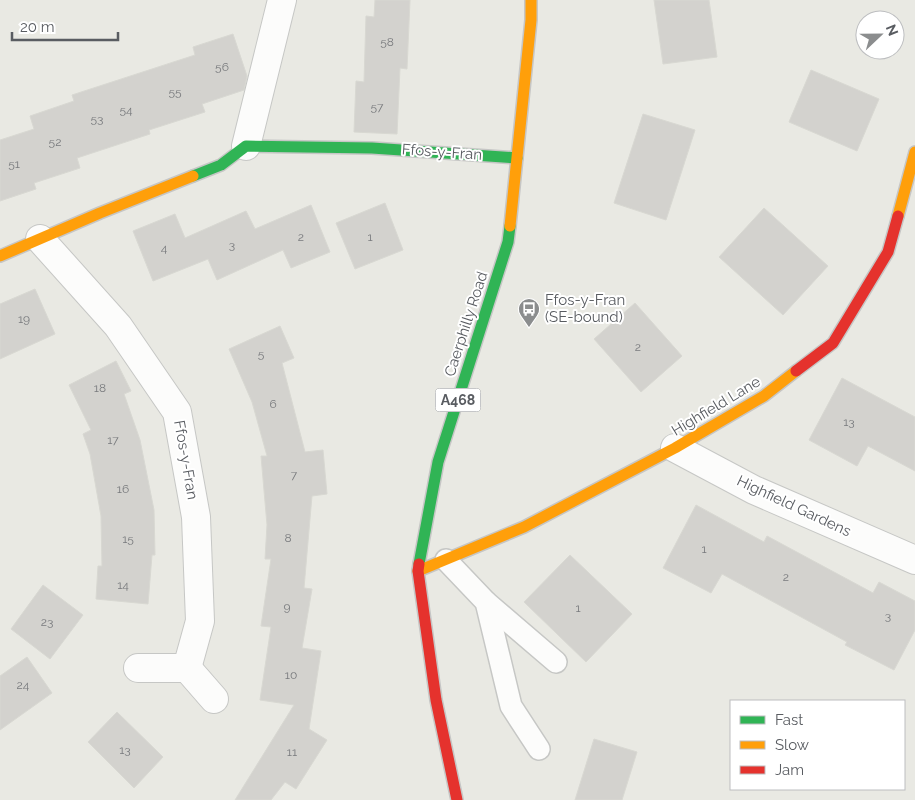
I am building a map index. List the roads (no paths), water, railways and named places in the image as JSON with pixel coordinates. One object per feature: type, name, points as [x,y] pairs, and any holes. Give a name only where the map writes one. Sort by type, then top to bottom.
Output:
[{"type":"street","points":[[0,256],[221,165],[246,146],[282,0]]},
{"type":"street","name":"Caerphilly Road","points":[[457,800],[436,700],[418,571],[438,462],[508,242],[531,20],[531,0]]},
{"type":"street","name":"Ffos-y-Fran","points":[[246,146],[372,148],[517,158]]},
{"type":"street","name":"Highfield Lane","points":[[418,571],[524,527],[675,448],[764,396],[833,344],[888,252],[915,152]]},
{"type":"street","name":"Ffos-y-Fran","points":[[40,239],[118,326],[177,412],[196,517],[200,621],[187,668]]},
{"type":"street","name":"Highfield Gardens","points":[[675,448],[754,490],[915,560]]},
{"type":"street","points":[[138,668],[187,668],[214,698]]},
{"type":"lane","points":[[446,560],[486,602],[556,662]]},
{"type":"lane","points":[[486,602],[511,706],[539,749]]},
{"type":"place","name":"Ffos-y-Fran (SE-bound)","points":[[529,328]]}]
